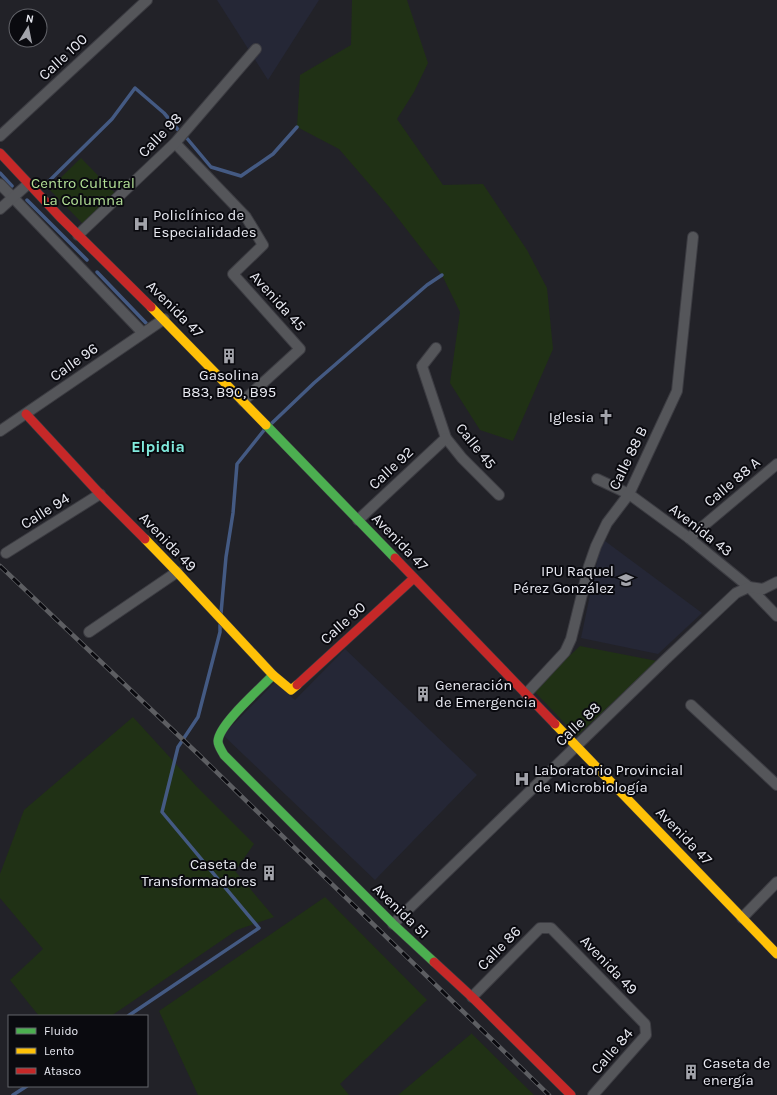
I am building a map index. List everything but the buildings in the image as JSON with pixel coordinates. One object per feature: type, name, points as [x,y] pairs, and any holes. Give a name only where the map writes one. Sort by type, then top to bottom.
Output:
[{"type":"street","name":"Calle 100","points":[[0,136],[147,0]]},
{"type":"street","name":"Calle 98","points":[[78,235],[175,143],[256,48]]},
{"type":"street","name":"Avenida 45","points":[[175,143],[246,217],[263,245],[233,274],[300,349],[243,401]]},
{"type":"street","name":"Avenida 47","points":[[0,153],[98,256],[164,319],[777,954]]},
{"type":"street","points":[[0,184],[143,333]]},
{"type":"street","points":[[0,209],[28,184]]},
{"type":"street","name":"Calle 88 B","points":[[526,694],[565,652],[572,639],[589,566],[596,546],[606,523],[629,494],[676,391],[693,237]]},
{"type":"street","name":"Calle 96","points":[[0,431],[164,319]]},
{"type":"street","name":"Calle 45","points":[[436,348],[422,366],[446,438],[462,458],[499,495]]},
{"type":"street","name":"Avenida 49","points":[[26,414],[100,494],[177,572],[273,675],[291,690]]},
{"type":"street","name":"Calle 92","points":[[358,520],[446,438]]},
{"type":"street","name":"Calle 88 A","points":[[689,538],[777,464]]},
{"type":"street","name":"Avenida 43","points":[[597,479],[629,494],[689,538],[748,587],[777,616]]},
{"type":"street","name":"Calle 94","points":[[6,553],[100,494]]},
{"type":"street","points":[[89,632],[177,572]]},
{"type":"street","name":"Calle 90","points":[[291,690],[414,578]]},
{"type":"street","points":[[748,587],[764,589],[777,582]]},
{"type":"street","name":"Calle 88","points":[[393,924],[666,659],[736,593],[748,587]]},
{"type":"street","name":"Avenida 51","points":[[273,675],[230,719],[219,734],[218,742],[224,755],[393,924],[472,997],[571,1095]]},
{"type":"street","points":[[692,705],[777,785]]},
{"type":"street","points":[[742,918],[777,882]]},
{"type":"street","name":"Calle 86","points":[[472,997],[540,928],[551,928]]},
{"type":"street","name":"Avenida 49","points":[[551,928],[645,1024]]},
{"type":"street","name":"Calle 84","points":[[593,1095],[646,1035],[645,1024]]},
{"type":"shaded area","points":[[217,0],[319,0],[268,80]]},
{"type":"shaded area","name":"IPU Raquel Pérez González","points":[[605,541],[702,613],[658,654],[581,638],[600,547]]},
{"type":"shaded area","points":[[345,649],[477,775],[375,880],[223,735],[275,682],[295,700]]},
{"type":"green space","points":[[352,0],[407,0],[428,63],[414,92],[397,119],[443,185],[483,184],[527,250],[547,288],[553,349],[513,441],[480,430],[450,383],[460,312],[442,275],[390,208],[339,149],[297,127],[300,75],[351,45]]},
{"type":"green space","name":"Centro Cultural La Columna","points":[[81,158],[116,194],[84,225],[49,189]]},
{"type":"green space","points":[[580,646],[657,661],[577,736],[533,690]]},
{"type":"green space","points":[[133,717],[197,787],[254,844],[235,871],[274,917],[237,930],[112,1015],[38,1015],[10,980],[43,949],[0,898],[0,874],[24,810]]},
{"type":"green space","points":[[325,897],[427,1000],[340,1084],[349,1095],[198,1095],[159,1011]]},
{"type":"green space","points":[[471,1034],[534,1095],[398,1095]]},
{"type":"waterway","points":[[47,183],[112,119],[135,88],[164,113],[180,132]]},
{"type":"waterway","points":[[185,136],[211,167],[241,176],[273,154],[297,127]]},
{"type":"waterway","points":[[0,173],[12,186]]},
{"type":"waterway","points":[[27,200],[87,260]]},
{"type":"waterway","points":[[97,272],[146,323]]},
{"type":"waterway","points":[[271,424],[314,383],[427,285],[442,275]]},
{"type":"waterway","points":[[221,613],[226,557],[233,513],[237,464],[265,429]]},
{"type":"waterway","points":[[129,1015],[259,928],[162,812],[178,747],[198,717],[220,632],[220,625]]},
{"type":"waterway","points":[[13,1095],[25,1087]]},
{"type":"railway","points":[[0,566],[198,754],[549,1095]]},
{"type":"traffic: fast","points":[[266,425],[395,558]]},
{"type":"traffic: fast","points":[[273,675],[241,706],[225,725],[218,741],[221,750],[224,755],[393,924],[434,962]]},
{"type":"traffic: slow","points":[[151,307],[266,425]]},
{"type":"traffic: slow","points":[[145,539],[273,675],[291,690],[297,685]]},
{"type":"traffic: slow","points":[[555,724],[777,954]]},
{"type":"traffic: jam","points":[[0,153],[60,217],[151,307]]},
{"type":"traffic: jam","points":[[26,414],[100,494],[145,539]]},
{"type":"traffic: jam","points":[[395,558],[555,724]]},
{"type":"traffic: jam","points":[[297,685],[414,578]]},
{"type":"traffic: jam","points":[[434,962],[472,997],[571,1095]]},
{"type":"place","name":"Policlínico de Especialidades","points":[[141,224]]},
{"type":"place","name":"Gasolina B83, B90, B95","points":[[229,356]]},
{"type":"place","name":"Iglesia","points":[[606,417]]},
{"type":"place","name":"IPU Raquel Pérez González","points":[[626,580]]},
{"type":"place","name":"Generación de Emergencia","points":[[423,694]]},
{"type":"place","name":"Laboratorio Provincial de Microbiología","points":[[522,779]]},
{"type":"place","name":"Caseta de Transformadores","points":[[269,873]]},
{"type":"place","name":"Caseta de energía","points":[[691,1072]]},
{"type":"district","name":"Elpidia","points":[[158,446]]}]
